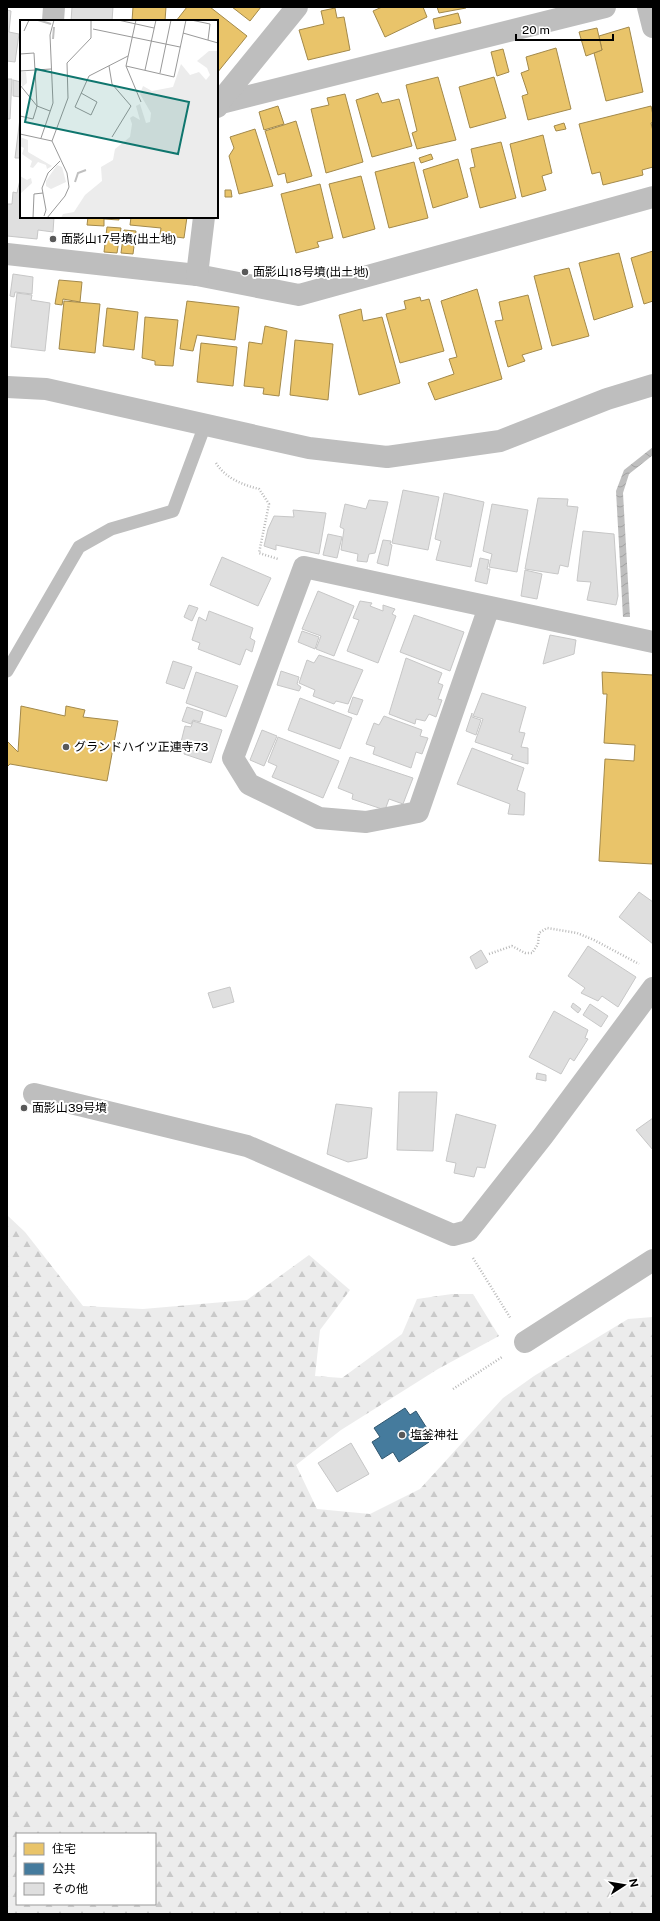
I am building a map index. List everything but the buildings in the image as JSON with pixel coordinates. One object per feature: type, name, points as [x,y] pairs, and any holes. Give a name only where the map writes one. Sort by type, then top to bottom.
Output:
[{"type":"street","points":[[53,20],[54,7]]},
{"type":"street","points":[[218,104],[297,7]]},
{"type":"street","points":[[218,105],[605,7]]},
{"type":"street","points":[[648,7],[653,27]]},
{"type":"street","points":[[7,254],[197,275],[298,295],[653,197]]},
{"type":"street","points":[[197,275],[204,218]]},
{"type":"street","points":[[7,387],[46,389],[309,448],[387,457],[500,441],[607,399],[653,385]]},
{"type":"street","points":[[489,607],[418,812],[366,822],[319,818],[249,784],[233,758],[304,567],[653,642]]},
{"type":"street","points":[[34,1094],[247,1146],[453,1235],[468,1231],[543,1136],[653,988]]},
{"type":"street","points":[[525,1342],[653,1260]]},
{"type":"lane","points":[[7,671],[79,547],[111,529],[172,511],[205,425]]},
{"type":"path","points":[[205,425],[209,449],[219,468],[242,485],[259,489],[268,504],[259,553],[304,567]]},
{"type":"path","points":[[489,954],[512,946],[525,953],[532,953],[538,944],[539,933],[547,928],[583,935],[640,965]]},
{"type":"path","points":[[453,1389],[525,1342],[458,1234]]},
{"type":"green space","points":[[7,1215],[25,1232],[83,1306],[143,1309],[247,1300],[309,1255],[350,1290],[320,1330],[315,1376],[342,1378],[402,1334],[417,1299],[452,1294],[473,1294],[499,1336],[438,1369],[341,1430],[296,1465],[317,1509],[370,1514],[420,1489],[503,1398],[534,1376],[628,1319],[653,1317],[653,1914],[7,1914]]},
{"type":"water","points":[[653,447],[653,455],[629,474],[623,493],[630,617],[623,617],[616,491],[624,470]]},
{"type":"place","name":"面影山17号墳(出土地)","points":[[53,239]]},
{"type":"place","name":"面影山18号墳(出土地)","points":[[245,272]]},
{"type":"place","name":"グランドハイツ正連寺73","points":[[66,747]]},
{"type":"place","name":"面影山39号墳","points":[[24,1108]]},
{"type":"place","name":"塩釜神社","points":[[402,1435]]}]
